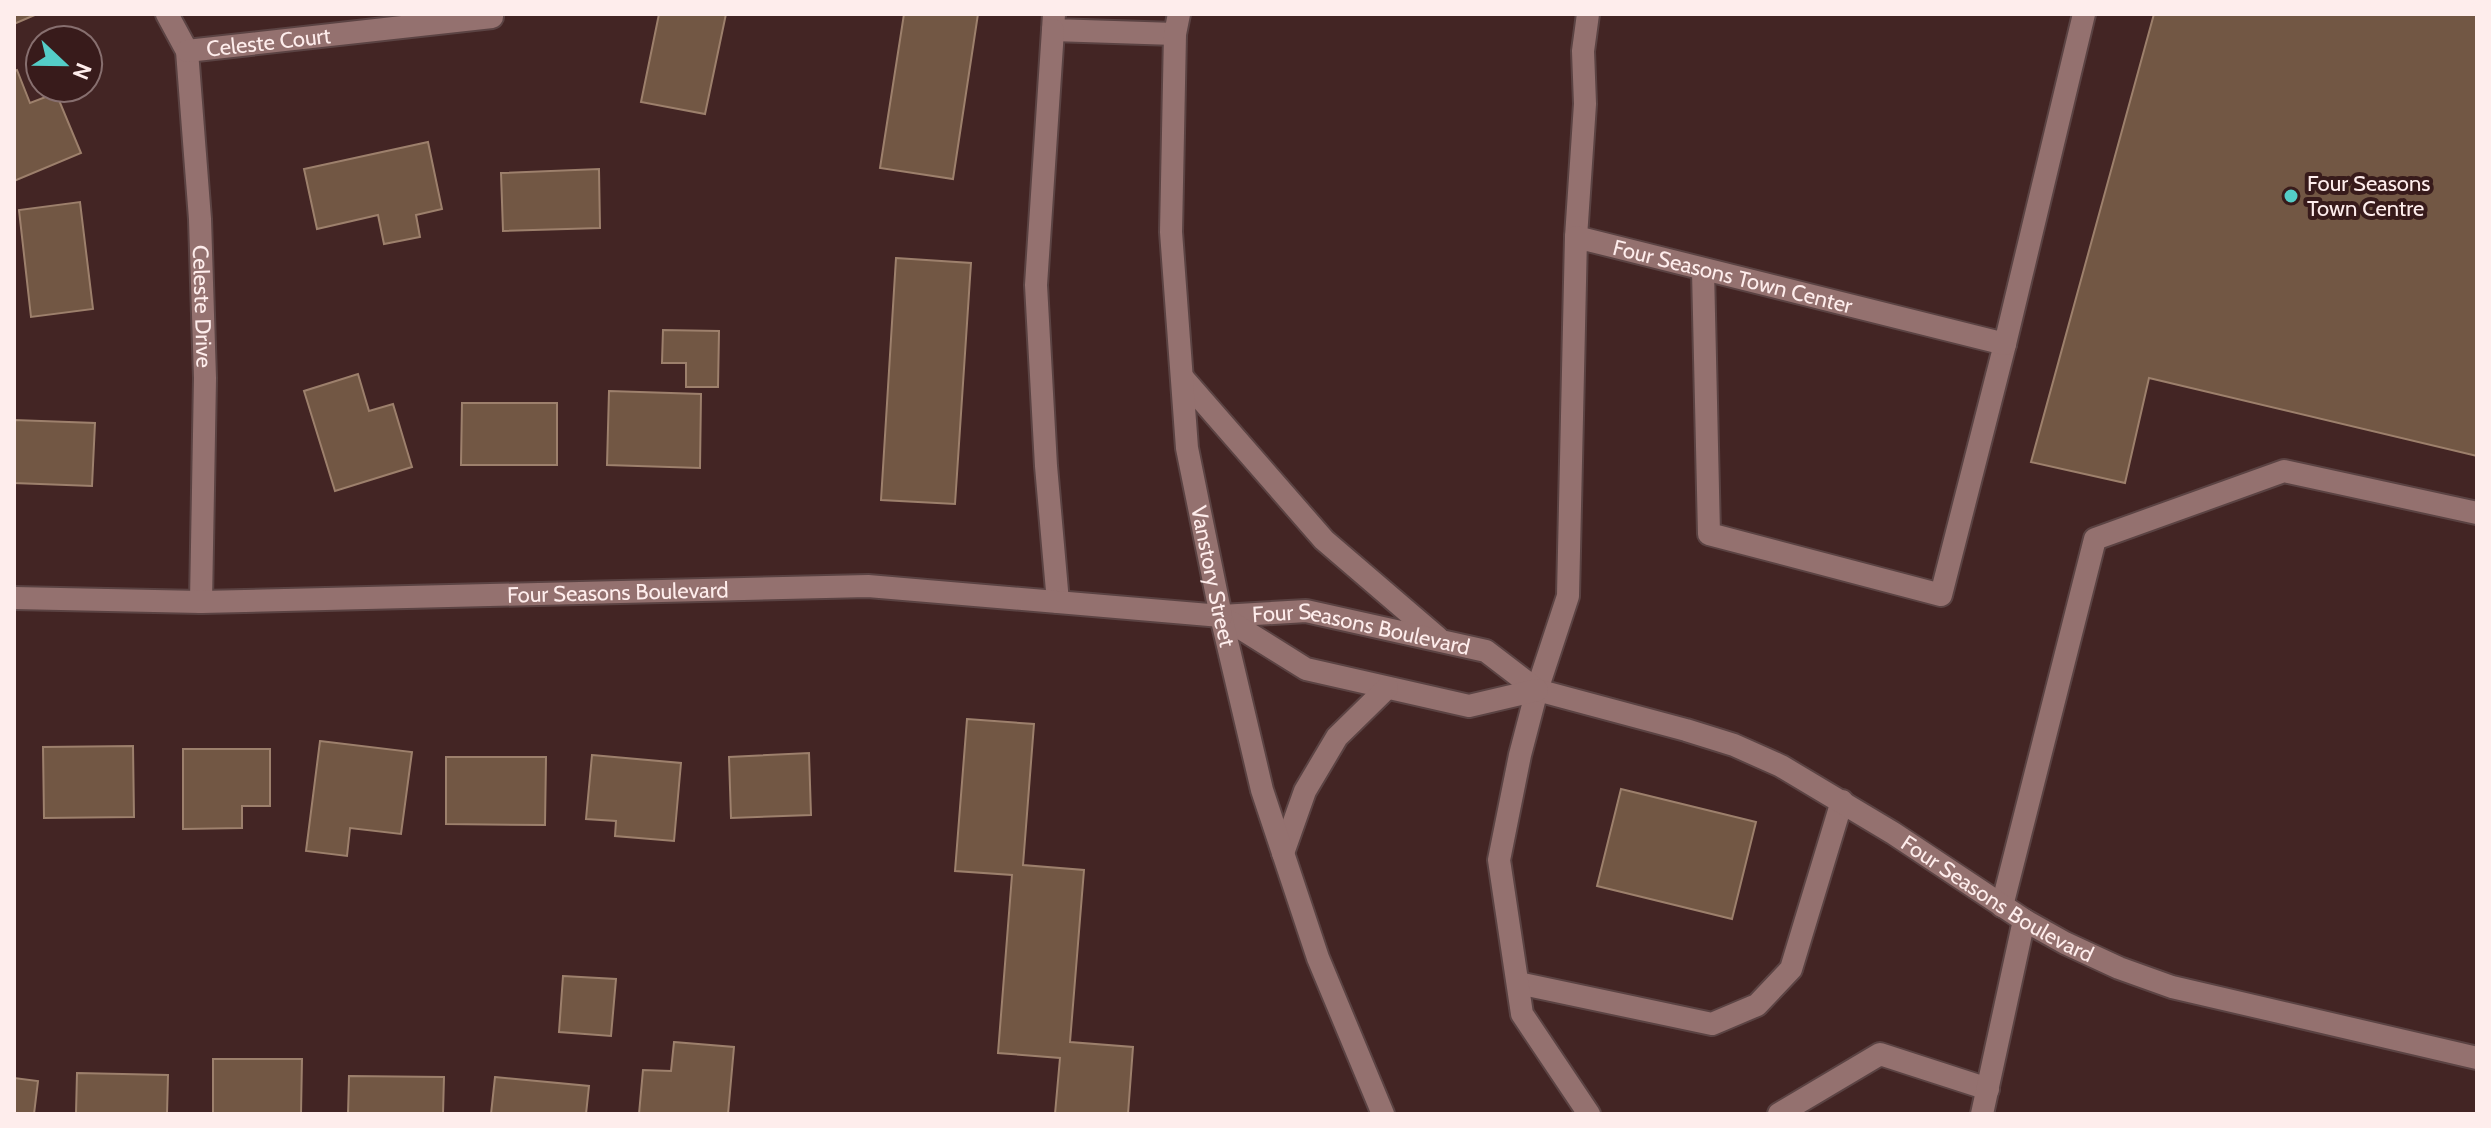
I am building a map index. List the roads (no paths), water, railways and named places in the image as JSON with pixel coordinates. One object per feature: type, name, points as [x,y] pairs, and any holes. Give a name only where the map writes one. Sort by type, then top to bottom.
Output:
[{"type":"street","name":"Celeste Drive","points":[[167,14],[187,51],[200,219],[205,378],[201,602]]},
{"type":"street","points":[[1588,14],[1583,51],[1585,104],[1576,237],[1568,596],[1537,690],[1520,755],[1499,860],[1522,1014],[1589,1114]]},
{"type":"street","points":[[1703,270],[1709,534],[1941,595],[2084,14]]},
{"type":"street","name":"Celeste Court","points":[[187,51],[492,17]]},
{"type":"street","points":[[1058,602],[1046,466],[1036,285],[1054,22],[1177,24]]},
{"type":"street","name":"Vanstory Street","points":[[1177,24],[1171,232],[1187,448],[1221,616],[1262,790],[1318,958],[1383,1114]]},
{"type":"street","name":"Four Seasons Town Center","points":[[1576,237],[2005,344]]},
{"type":"street","points":[[1182,377],[1324,540],[1441,641]]},
{"type":"street","points":[[2002,906],[2095,539],[2284,471],[2477,513]]},
{"type":"street","name":"Four Seasons Boulevard","points":[[14,598],[201,602],[868,586],[1221,616],[1306,611],[1486,651],[1537,690],[1734,745],[1781,766],[1842,801],[2024,920],[2119,968],[2172,987],[2477,1058]]},
{"type":"street","name":"Four Seasons Boulevard","points":[[1221,616],[1306,669],[1387,688],[1469,706],[1537,690]]},
{"type":"street","points":[[1283,853],[1305,791],[1337,737],[1387,688]]},
{"type":"street","points":[[1518,983],[1712,1024],[1757,1005],[1791,969],[1842,801]]},
{"type":"street","points":[[1982,1114],[2024,920]]},
{"type":"street","points":[[1779,1114],[1880,1054],[1988,1089]]},
{"type":"place","name":"Four Seasons Town Centre","points":[[2291,196]]}]
